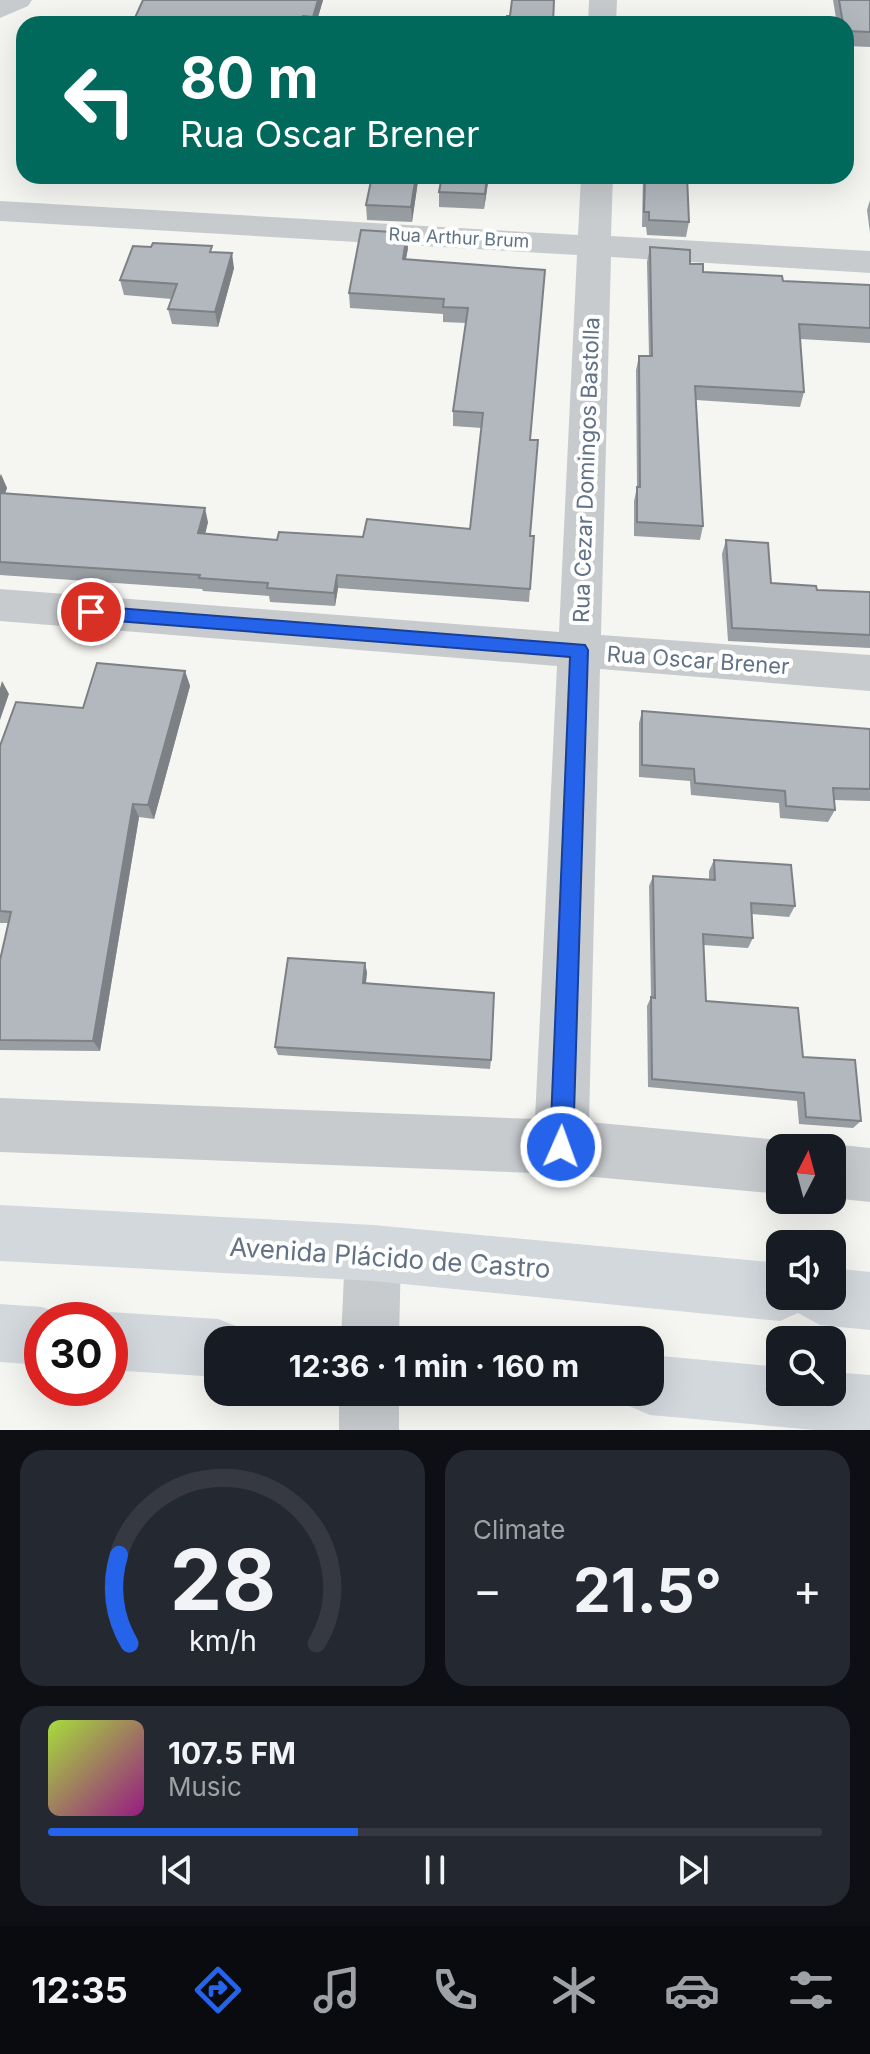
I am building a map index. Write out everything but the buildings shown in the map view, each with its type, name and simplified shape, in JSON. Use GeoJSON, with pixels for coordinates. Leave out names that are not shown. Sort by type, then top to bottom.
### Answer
{"type":"FeatureCollection","features":[{"type":"Feature","properties":{"kind":"main road","name":"Avenida Plácido de Castro"},"geometry":{"type":"LineString","coordinates":[[0,1233],[373,1253],[766,1291]]}},
{"type":"Feature","properties":{"kind":"main road"},"geometry":{"type":"LineString","coordinates":[[846,1299],[870,1301]]}},
{"type":"Feature","properties":{"kind":"main road"},"geometry":{"type":"LineString","coordinates":[[0,1333],[24,1335]]}},
{"type":"Feature","properties":{"kind":"main road"},"geometry":{"type":"LineString","coordinates":[[128,1342],[204,1347]]}},
{"type":"Feature","properties":{"kind":"main road"},"geometry":{"type":"LineString","coordinates":[[664,1386],[870,1405]]}},
{"type":"Feature","properties":{"kind":"street"},"geometry":{"type":"LineString","coordinates":[[0,10],[18,0]]}},
{"type":"Feature","properties":{"kind":"street","name":"Rua Cezar Domingos Bastolla"},"geometry":{"type":"LineString","coordinates":[[561,1147],[597,184]]}},
{"type":"Feature","properties":{"kind":"street","name":"Rua Arthur Brum"},"geometry":{"type":"LineString","coordinates":[[0,211],[870,262]]}},
{"type":"Feature","properties":{"kind":"street","name":"Rua Oscar Brener"},"geometry":{"type":"LineString","coordinates":[[0,605],[870,673]]}},
{"type":"Feature","properties":{"kind":"street"},"geometry":{"type":"LineString","coordinates":[[0,1125],[561,1147],[766,1166]]}},
{"type":"Feature","properties":{"kind":"street"},"geometry":{"type":"LineString","coordinates":[[846,1172],[870,1175]]}},
{"type":"Feature","properties":{"kind":"street"},"geometry":{"type":"LineString","coordinates":[[370,1326],[373,1253]]}},
{"type":"Feature","properties":{"kind":"street"},"geometry":{"type":"LineString","coordinates":[[369,1406],[369,1430]]}},
{"type":"Feature","properties":{"kind":"route"},"geometry":{"type":"LineString","coordinates":[[91,612],[579,650],[561,1147]]}}]}
